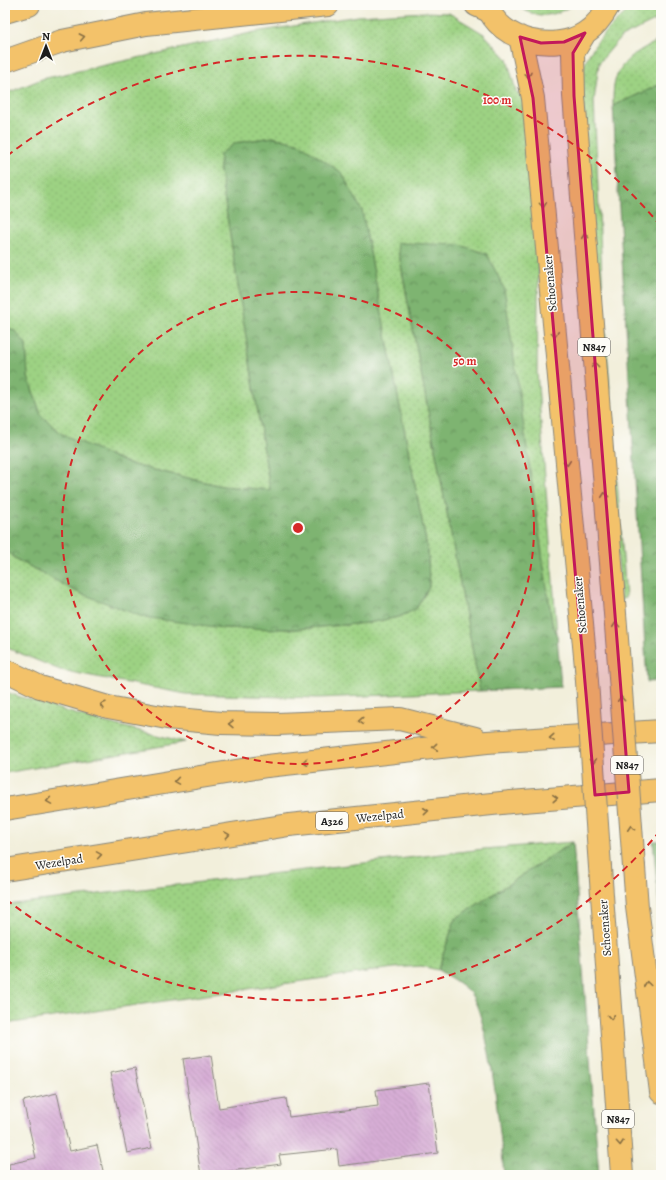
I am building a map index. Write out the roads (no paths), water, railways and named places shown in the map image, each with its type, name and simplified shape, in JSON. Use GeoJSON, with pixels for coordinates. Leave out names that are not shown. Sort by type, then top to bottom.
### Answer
{"type":"FeatureCollection","features":[{"type":"Feature","properties":{"kind":"main road"},"geometry":{"type":"LineString","coordinates":[[5,12],[29,5]]}},
{"type":"Feature","properties":{"kind":"main road"},"geometry":{"type":"LineString","coordinates":[[5,61],[62,41],[146,24],[328,5]]}},
{"type":"Feature","properties":{"kind":"main road","name":"N847"},"geometry":{"type":"LineString","coordinates":[[609,5],[602,17],[585,33],[573,53],[574,96],[637,907],[661,1092]]}},
{"type":"Feature","properties":{"kind":"main road","name":"N847"},"geometry":{"type":"LineString","coordinates":[[484,7],[502,26],[520,37],[541,43],[564,42],[585,33]]}},
{"type":"Feature","properties":{"kind":"main road","name":"Schoenaker"},"geometry":{"type":"LineString","coordinates":[[520,37],[533,98],[586,667],[622,1175]]}},
{"type":"Feature","properties":{"kind":"main road"},"geometry":{"type":"LineString","coordinates":[[5,670],[40,687],[108,707],[167,718],[221,723],[277,724],[400,719],[487,742]]}},
{"type":"Feature","properties":{"kind":"main road"},"geometry":{"type":"LineString","coordinates":[[5,809],[267,766],[487,742],[661,731]]}},
{"type":"Feature","properties":{"kind":"main road","name":"Wezelpad"},"geometry":{"type":"LineString","coordinates":[[5,870],[289,825],[511,802],[661,790]]}}]}
